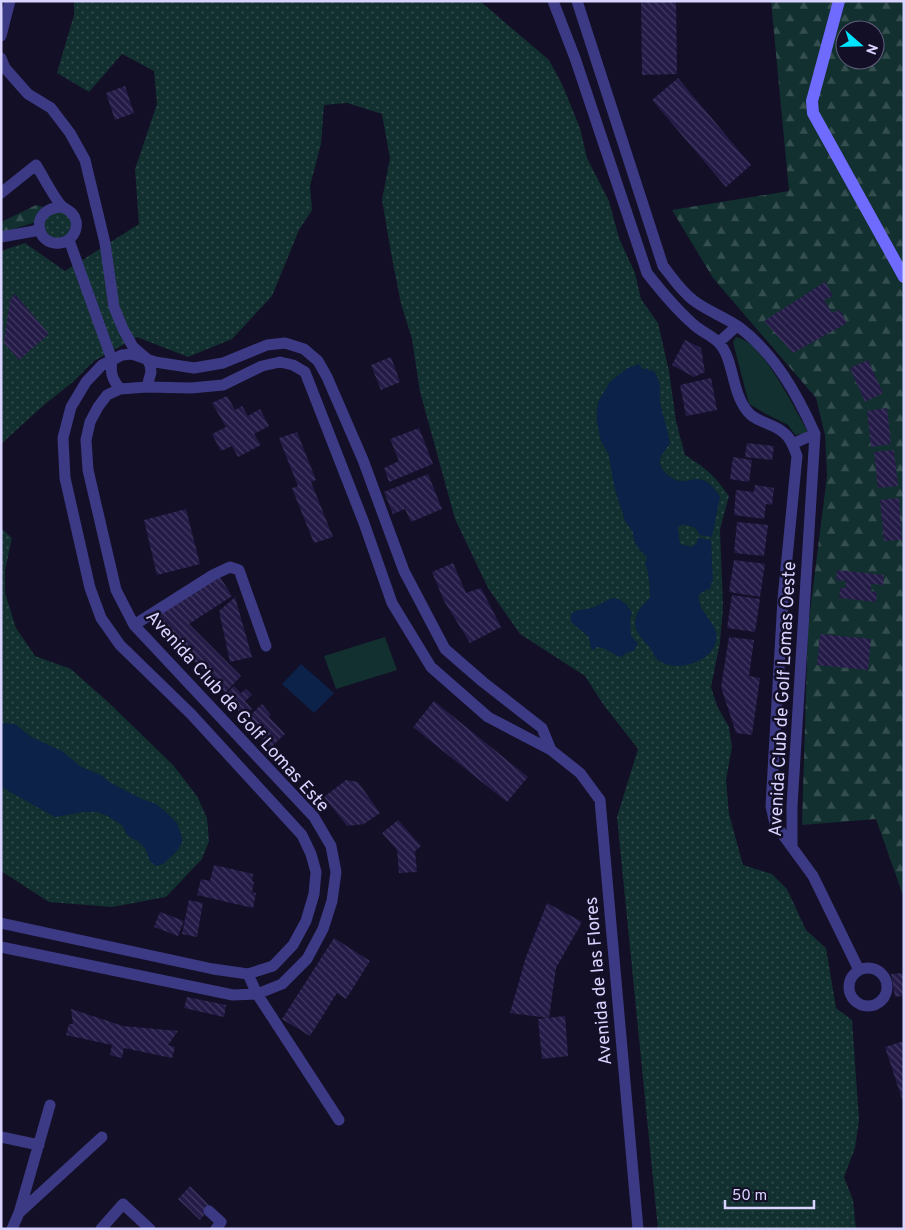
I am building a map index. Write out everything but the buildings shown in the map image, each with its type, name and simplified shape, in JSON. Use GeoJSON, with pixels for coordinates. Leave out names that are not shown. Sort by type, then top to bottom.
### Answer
{"type":"FeatureCollection","features":[{"type":"Feature","properties":{"kind":"main road"},"geometry":{"type":"LineString","coordinates":[[839,1],[812,101],[813,113],[904,276]]}},
{"type":"Feature","properties":{"kind":"street"},"geometry":{"type":"LineString","coordinates":[[1,36],[10,1]]}},
{"type":"Feature","properties":{"kind":"street"},"geometry":{"type":"LineString","coordinates":[[552,1],[575,58],[647,273],[660,291],[694,326],[719,342],[726,356],[739,399],[753,418],[784,432],[792,444],[815,434]]}},
{"type":"Feature","properties":{"kind":"street","name":"Avenida Club de Golf Lomas Oeste"},"geometry":{"type":"LineString","coordinates":[[577,1],[663,266],[692,300],[737,326],[752,338],[780,367],[815,434],[792,806],[792,846]]}},
{"type":"Feature","properties":{"kind":"street"},"geometry":{"type":"LineString","coordinates":[[1,58],[5,68],[28,94],[51,108],[70,133],[84,160],[105,243],[114,307],[122,329],[134,347],[147,359],[151,372],[147,387]]}},
{"type":"Feature","properties":{"kind":"street"},"geometry":{"type":"LineString","coordinates":[[1,193],[36,165],[62,207],[73,214],[76,221],[76,228],[70,240],[55,244],[48,242],[43,236],[40,230],[40,220],[44,212],[53,207],[62,207]]}},
{"type":"Feature","properties":{"kind":"street"},"geometry":{"type":"LineString","coordinates":[[1,237],[40,230]]}},
{"type":"Feature","properties":{"kind":"street"},"geometry":{"type":"LineString","coordinates":[[70,240],[112,360],[110,371],[112,377],[120,389],[147,387],[191,388],[223,385],[262,366],[280,362],[293,365],[305,372],[364,523],[392,603],[431,667],[488,718],[551,750]]}},
{"type":"Feature","properties":{"kind":"street"},"geometry":{"type":"LineString","coordinates":[[719,342],[737,326]]}},
{"type":"Feature","properties":{"kind":"street","name":"Avenida Club de Golf Lomas Este"},"geometry":{"type":"LineString","coordinates":[[1,923],[213,969],[248,974],[273,966],[292,945],[306,921],[314,894],[316,872],[311,854],[302,835],[191,714],[120,645],[101,618],[90,588],[65,478],[63,438],[71,407],[86,382],[102,365],[122,355],[132,354],[147,359],[194,368],[223,363],[266,345],[285,343],[304,349],[318,361],[327,377],[363,460],[404,571],[445,649],[483,682],[542,728],[551,750]]}},
{"type":"Feature","properties":{"kind":"street","name":"Avenida Club de Golf Lomas Este"},"geometry":{"type":"LineString","coordinates":[[1,947],[233,995],[257,994],[282,984],[306,959],[323,929],[332,901],[336,872],[331,846],[314,817],[134,625],[116,590],[88,470],[86,440],[90,422],[98,407],[107,395],[120,389]]}},
{"type":"Feature","properties":{"kind":"street","name":"Avenida Club de Golf Lomas Oeste"},"geometry":{"type":"LineString","coordinates":[[792,444],[797,456],[782,599],[771,806],[775,824],[792,846]]}},
{"type":"Feature","properties":{"kind":"street"},"geometry":{"type":"LineString","coordinates":[[134,625],[213,575],[230,567],[239,570],[266,646]]}},
{"type":"Feature","properties":{"kind":"street","name":"Avenida de las Flores"},"geometry":{"type":"LineString","coordinates":[[551,750],[580,773],[600,800],[638,1229]]}},
{"type":"Feature","properties":{"kind":"street"},"geometry":{"type":"LineString","coordinates":[[792,846],[814,876],[859,970]]}},
{"type":"Feature","properties":{"kind":"street"},"geometry":{"type":"LineString","coordinates":[[248,974],[257,994],[339,1120]]}},
{"type":"Feature","properties":{"kind":"street"},"geometry":{"type":"LineString","coordinates":[[12,1229],[19,1213],[50,1105]]}},
{"type":"Feature","properties":{"kind":"street"},"geometry":{"type":"LineString","coordinates":[[1,1137],[39,1145]]}},
{"type":"Feature","properties":{"kind":"street"},"geometry":{"type":"LineString","coordinates":[[19,1213],[102,1137]]}},
{"type":"Feature","properties":{"kind":"street"},"geometry":{"type":"LineString","coordinates":[[101,1229],[122,1204],[150,1229]]}},
{"type":"Feature","properties":{"kind":"street"},"geometry":{"type":"LineString","coordinates":[[209,1211],[222,1222],[216,1229]]}},
{"type":"Feature","properties":{"kind":"green space"},"geometry":{"type":"Polygon","coordinates":[[[74,1],[480,1],[549,60],[562,84],[580,128],[587,158],[609,201],[619,238],[635,273],[641,299],[658,323],[669,371],[676,421],[685,455],[709,472],[729,496],[720,529],[723,608],[720,642],[711,687],[717,706],[729,727],[732,747],[726,780],[729,814],[743,865],[772,874],[787,889],[806,930],[826,948],[836,1008],[852,1020],[859,1120],[855,1148],[844,1177],[853,1200],[856,1229],[658,1229],[617,817],[638,749],[603,704],[585,676],[520,634],[488,588],[455,519],[420,392],[412,339],[401,304],[392,258],[382,200],[390,158],[382,114],[347,103],[324,105],[321,144],[310,186],[312,210],[299,230],[272,296],[232,339],[188,357],[137,337],[94,361],[73,382],[45,404],[1,444],[1,251],[25,243],[65,271],[139,224],[135,169],[157,104],[154,71],[122,54],[89,92],[57,73],[74,15],[74,1]]]}},
{"type":"Feature","properties":{"kind":"green space"},"geometry":{"type":"Polygon","coordinates":[[[771,1],[904,1],[904,898],[876,819],[802,825],[808,627],[827,476],[825,435],[816,398],[713,278],[672,210],[789,191],[771,1]]]}},
{"type":"Feature","properties":{"kind":"green space"},"geometry":{"type":"Polygon","coordinates":[[[36,205],[47,208],[39,221],[1,233],[1,222],[36,205]]]}},
{"type":"Feature","properties":{"kind":"green space"},"geometry":{"type":"Polygon","coordinates":[[[58,211],[68,215],[72,225],[68,235],[58,239],[48,235],[44,225],[48,215],[58,211]]]}},
{"type":"Feature","properties":{"kind":"green space"},"geometry":{"type":"Polygon","coordinates":[[[736,337],[746,341],[766,362],[807,430],[806,433],[795,435],[788,425],[749,404],[733,342],[736,337]]]}},
{"type":"Feature","properties":{"kind":"green space"},"geometry":{"type":"Polygon","coordinates":[[[1,528],[12,538],[5,570],[5,593],[16,628],[35,656],[71,669],[107,701],[173,765],[197,796],[207,818],[209,841],[202,859],[166,897],[112,907],[49,902],[1,871],[1,528]]]}},
{"type":"Feature","properties":{"kind":"green space"},"geometry":{"type":"Polygon","coordinates":[[[385,637],[397,670],[336,689],[324,656],[385,637]]]}},
{"type":"Feature","properties":{"kind":"water"},"geometry":{"type":"Polygon","coordinates":[[[639,364],[643,370],[647,368],[649,371],[652,370],[658,378],[660,402],[670,443],[660,459],[661,467],[669,476],[676,480],[699,479],[707,482],[720,497],[712,537],[699,535],[696,529],[691,526],[682,524],[678,528],[680,544],[691,547],[696,544],[698,538],[711,540],[713,582],[711,583],[711,588],[699,594],[699,601],[717,635],[716,642],[707,656],[682,666],[665,664],[658,660],[638,632],[635,621],[636,615],[650,598],[649,580],[645,564],[647,557],[637,546],[633,532],[625,521],[614,486],[609,455],[601,441],[597,423],[599,400],[610,382],[626,369],[639,364]]]}},
{"type":"Feature","properties":{"kind":"water"},"geometry":{"type":"Polygon","coordinates":[[[614,598],[624,603],[632,613],[630,618],[631,636],[638,643],[634,651],[628,652],[621,657],[600,648],[591,649],[589,637],[571,622],[571,614],[574,612],[594,607],[614,598]]]}},
{"type":"Feature","properties":{"kind":"water"},"geometry":{"type":"Polygon","coordinates":[[[301,664],[334,693],[314,713],[282,684],[301,664]]]}},
{"type":"Feature","properties":{"kind":"water"},"geometry":{"type":"Polygon","coordinates":[[[1,723],[15,724],[31,737],[62,751],[81,767],[101,775],[109,782],[142,799],[156,804],[177,823],[182,842],[177,851],[163,864],[156,866],[150,861],[145,848],[126,833],[123,826],[108,816],[97,812],[84,812],[55,817],[1,786],[1,723]]]}}]}
